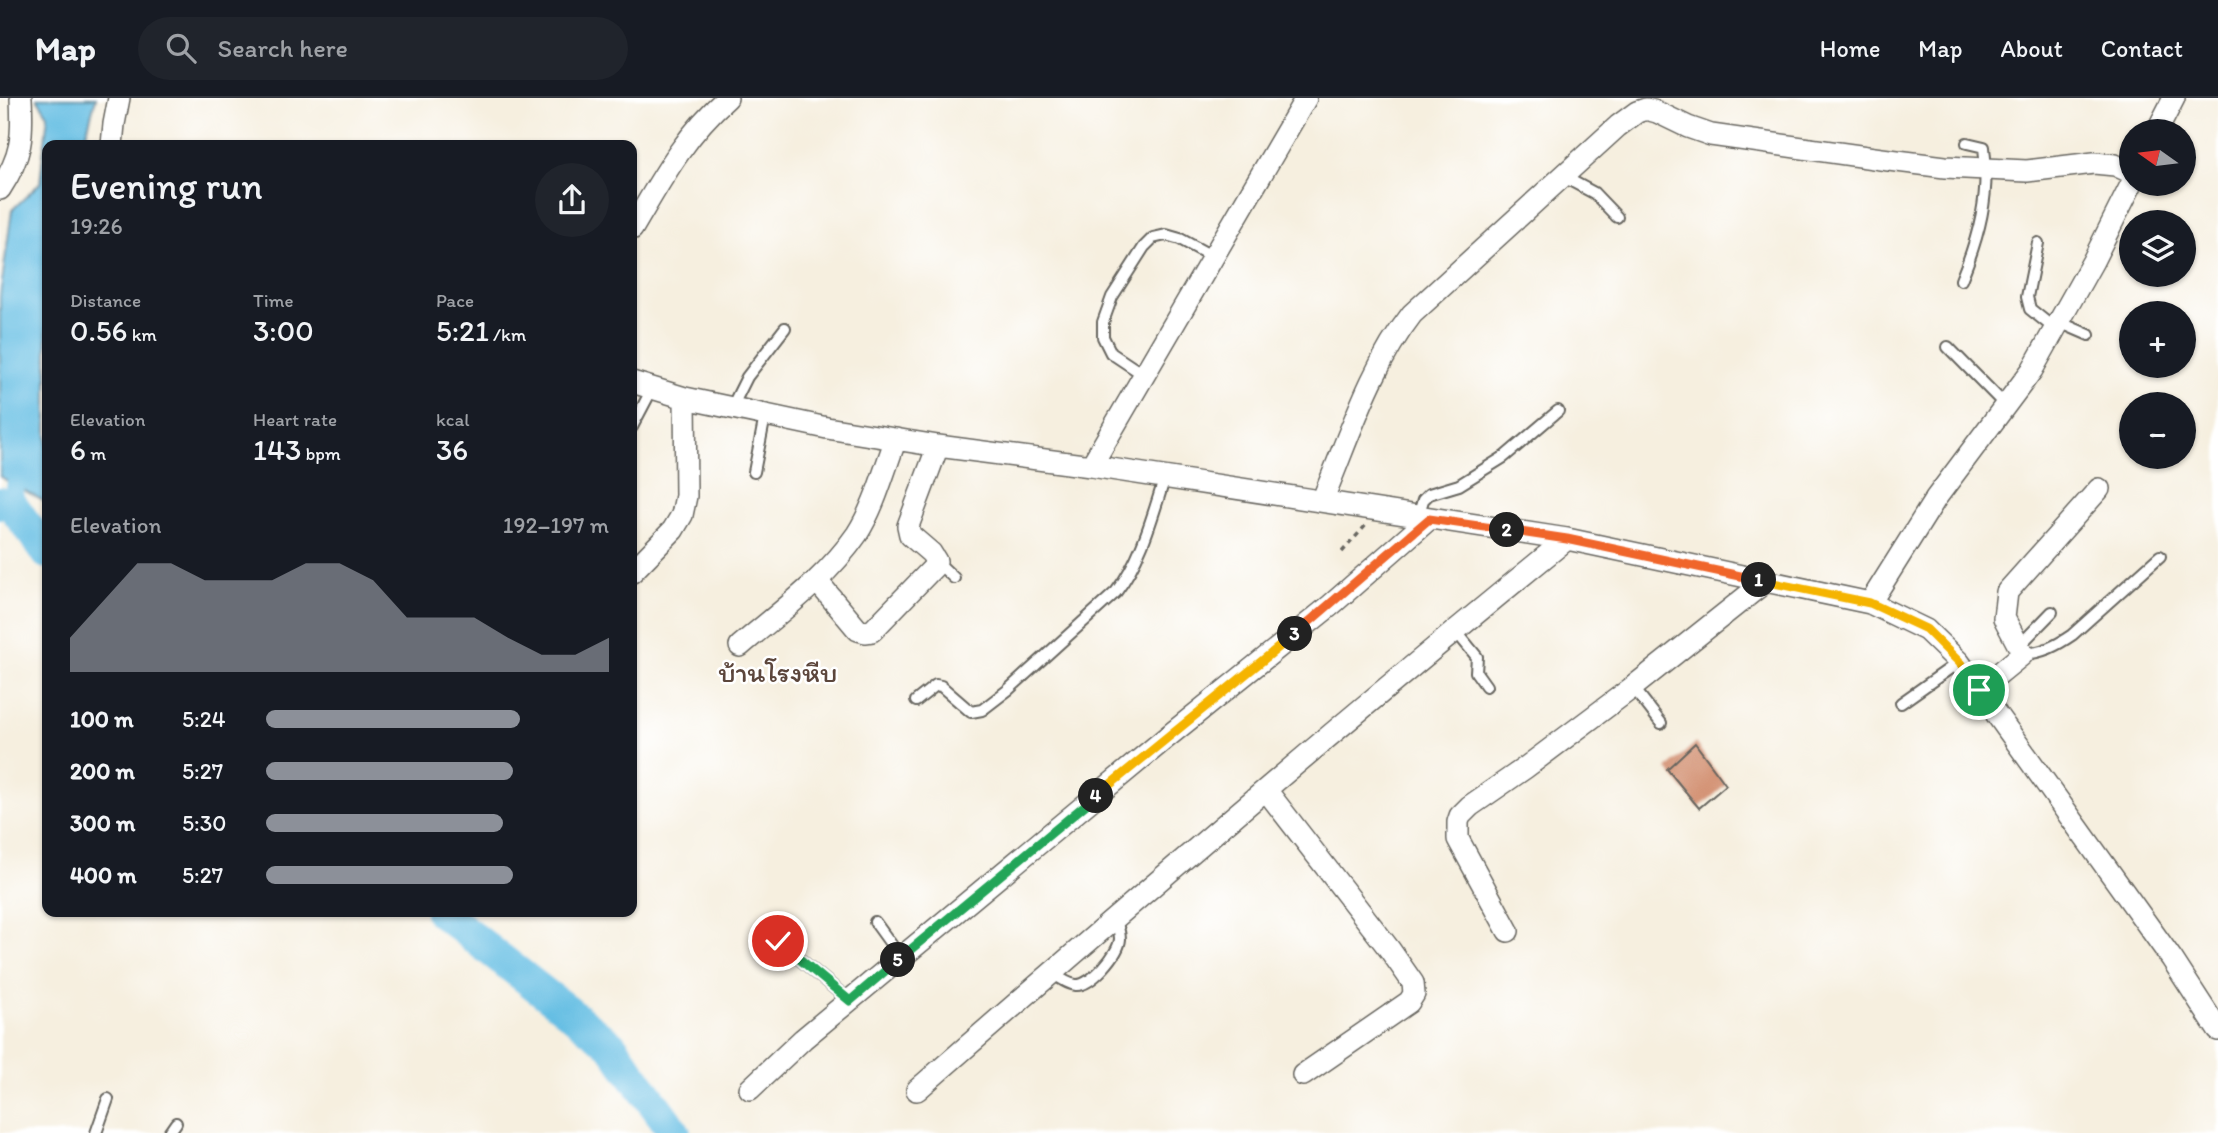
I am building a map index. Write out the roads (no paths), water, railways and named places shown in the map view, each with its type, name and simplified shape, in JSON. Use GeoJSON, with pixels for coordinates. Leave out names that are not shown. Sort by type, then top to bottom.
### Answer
{"type":"FeatureCollection","features":[{"type":"Feature","properties":{"kind":"street"},"geometry":{"type":"LineString","coordinates":[[0,189],[17,159],[21,141],[21,98]]}},
{"type":"Feature","properties":{"kind":"street"},"geometry":{"type":"LineString","coordinates":[[112,140],[120,98]]}},
{"type":"Feature","properties":{"kind":"street"},"geometry":{"type":"LineString","coordinates":[[637,221],[678,151],[710,113],[727,98]]}},
{"type":"Feature","properties":{"kind":"street"},"geometry":{"type":"LineString","coordinates":[[2164,119],[2174,98]]}},
{"type":"Feature","properties":{"kind":"street"},"geometry":{"type":"LineString","coordinates":[[1091,466],[1213,257],[1299,101]]}},
{"type":"Feature","properties":{"kind":"street"},"geometry":{"type":"LineString","coordinates":[[1322,500],[1377,371],[1395,336],[1412,314],[1618,126],[1637,112],[1646,109],[1657,111],[1688,127],[1730,139],[1945,167],[2027,171],[2094,163],[2119,168]]}},
{"type":"Feature","properties":{"kind":"street"},"geometry":{"type":"LineString","coordinates":[[1870,603],[1936,498],[2032,370],[2125,196]]}},
{"type":"Feature","properties":{"kind":"street"},"geometry":{"type":"LineString","coordinates":[[642,385],[731,409],[895,439],[1322,500],[1567,539],[1870,603],[1926,629],[1959,662],[2172,959],[2218,1030]]}},
{"type":"Feature","properties":{"kind":"street"},"geometry":{"type":"LineString","coordinates":[[637,567],[673,530],[682,515],[686,496],[685,398]]}},
{"type":"Feature","properties":{"kind":"street"},"geometry":{"type":"LineString","coordinates":[[740,646],[817,581],[858,532],[895,439]]}},
{"type":"Feature","properties":{"kind":"street"},"geometry":{"type":"LineString","coordinates":[[817,581],[858,630],[866,632],[872,631],[933,568],[936,561],[931,553],[910,535],[908,526],[938,446]]}},
{"type":"Feature","properties":{"kind":"street"},"geometry":{"type":"LineString","coordinates":[[1979,690],[2020,650],[2004,618],[2007,592],[2098,489]]}},
{"type":"Feature","properties":{"kind":"street"},"geometry":{"type":"LineString","coordinates":[[750,1089],[803,1039],[1331,605],[1423,518]]}},
{"type":"Feature","properties":{"kind":"street"},"geometry":{"type":"LineString","coordinates":[[917,1090],[1115,917],[1567,539]]}},
{"type":"Feature","properties":{"kind":"street"},"geometry":{"type":"LineString","coordinates":[[1508,931],[1458,839],[1460,816],[1633,687],[1766,581]]}},
{"type":"Feature","properties":{"kind":"street"},"geometry":{"type":"LineString","coordinates":[[1266,790],[1390,950],[1413,983],[1415,994],[1409,1002],[1303,1074]]}},
{"type":"Feature","properties":{"kind":"lane"},"geometry":{"type":"LineString","coordinates":[[1961,280],[1976,243],[1984,206],[1987,169],[1984,147],[1967,143]]}},
{"type":"Feature","properties":{"kind":"lane"},"geometry":{"type":"LineString","coordinates":[[1564,177],[1594,192],[1618,217]]}},
{"type":"Feature","properties":{"kind":"lane"},"geometry":{"type":"LineString","coordinates":[[1144,375],[1111,353],[1103,337],[1103,322],[1112,297],[1153,237],[1166,235],[1180,239],[1213,257]]}},
{"type":"Feature","properties":{"kind":"lane"},"geometry":{"type":"LineString","coordinates":[[2038,243],[2027,297],[2030,309],[2057,326],[2088,335]]}},
{"type":"Feature","properties":{"kind":"lane"},"geometry":{"type":"LineString","coordinates":[[731,409],[747,377],[785,328]]}},
{"type":"Feature","properties":{"kind":"lane"},"geometry":{"type":"LineString","coordinates":[[1948,347],[2006,405]]}},
{"type":"Feature","properties":{"kind":"lane"},"geometry":{"type":"LineString","coordinates":[[637,406],[642,385]]}},
{"type":"Feature","properties":{"kind":"lane"},"geometry":{"type":"LineString","coordinates":[[1423,518],[1423,500],[1429,494],[1459,485],[1504,457],[1558,411]]}},
{"type":"Feature","properties":{"kind":"lane"},"geometry":{"type":"LineString","coordinates":[[754,472],[765,416]]}},
{"type":"Feature","properties":{"kind":"lane"},"geometry":{"type":"LineString","coordinates":[[916,701],[936,685],[941,686],[971,712],[982,710],[1008,690],[1116,592],[1130,574],[1145,539],[1165,477]]}},
{"type":"Feature","properties":{"kind":"lane"},"geometry":{"type":"LineString","coordinates":[[2052,612],[2020,650],[2035,653],[2057,646],[2160,556]]}},
{"type":"Feature","properties":{"kind":"lane"},"geometry":{"type":"LineString","coordinates":[[936,561],[954,578]]}},
{"type":"Feature","properties":{"kind":"lane"},"geometry":{"type":"LineString","coordinates":[[1455,630],[1477,657],[1476,672],[1486,686]]}},
{"type":"Feature","properties":{"kind":"lane"},"geometry":{"type":"LineString","coordinates":[[1902,703],[1959,662]]}},
{"type":"Feature","properties":{"kind":"lane"},"geometry":{"type":"LineString","coordinates":[[1633,687],[1661,723]]}},
{"type":"Feature","properties":{"kind":"lane"},"geometry":{"type":"LineString","coordinates":[[1051,972],[1078,986],[1090,982],[1115,954],[1120,942],[1115,917]]}},
{"type":"Feature","properties":{"kind":"lane"},"geometry":{"type":"LineString","coordinates":[[875,922],[901,958]]}},
{"type":"Feature","properties":{"kind":"lane"},"geometry":{"type":"LineString","coordinates":[[778,941],[850,1001]]}},
{"type":"Feature","properties":{"kind":"lane"},"geometry":{"type":"LineString","coordinates":[[96,1133],[108,1099]]}},
{"type":"Feature","properties":{"kind":"water"},"geometry":{"type":"Polygon","coordinates":[[[37,98],[96,98],[84,140],[45,140],[48,115],[37,98]]]}},
{"type":"Feature","properties":{"kind":"water"},"geometry":{"type":"Polygon","coordinates":[[[42,166],[42,500],[0,477],[0,296],[12,210],[40,183],[42,166]]]}},
{"type":"Feature","properties":{"kind":"waterway"},"geometry":{"type":"LineString","coordinates":[[12,505],[19,464]]}},
{"type":"Feature","properties":{"kind":"waterway"},"geometry":{"type":"LineString","coordinates":[[0,503],[12,505],[42,546]]}},
{"type":"Feature","properties":{"kind":"waterway"},"geometry":{"type":"LineString","coordinates":[[447,917],[611,1045],[675,1133]]}},
{"type":"Feature","properties":{"kind":"district","name":"บ้านโรงหีบ"},"geometry":{"type":"Point","coordinates":[778,672]}}]}
